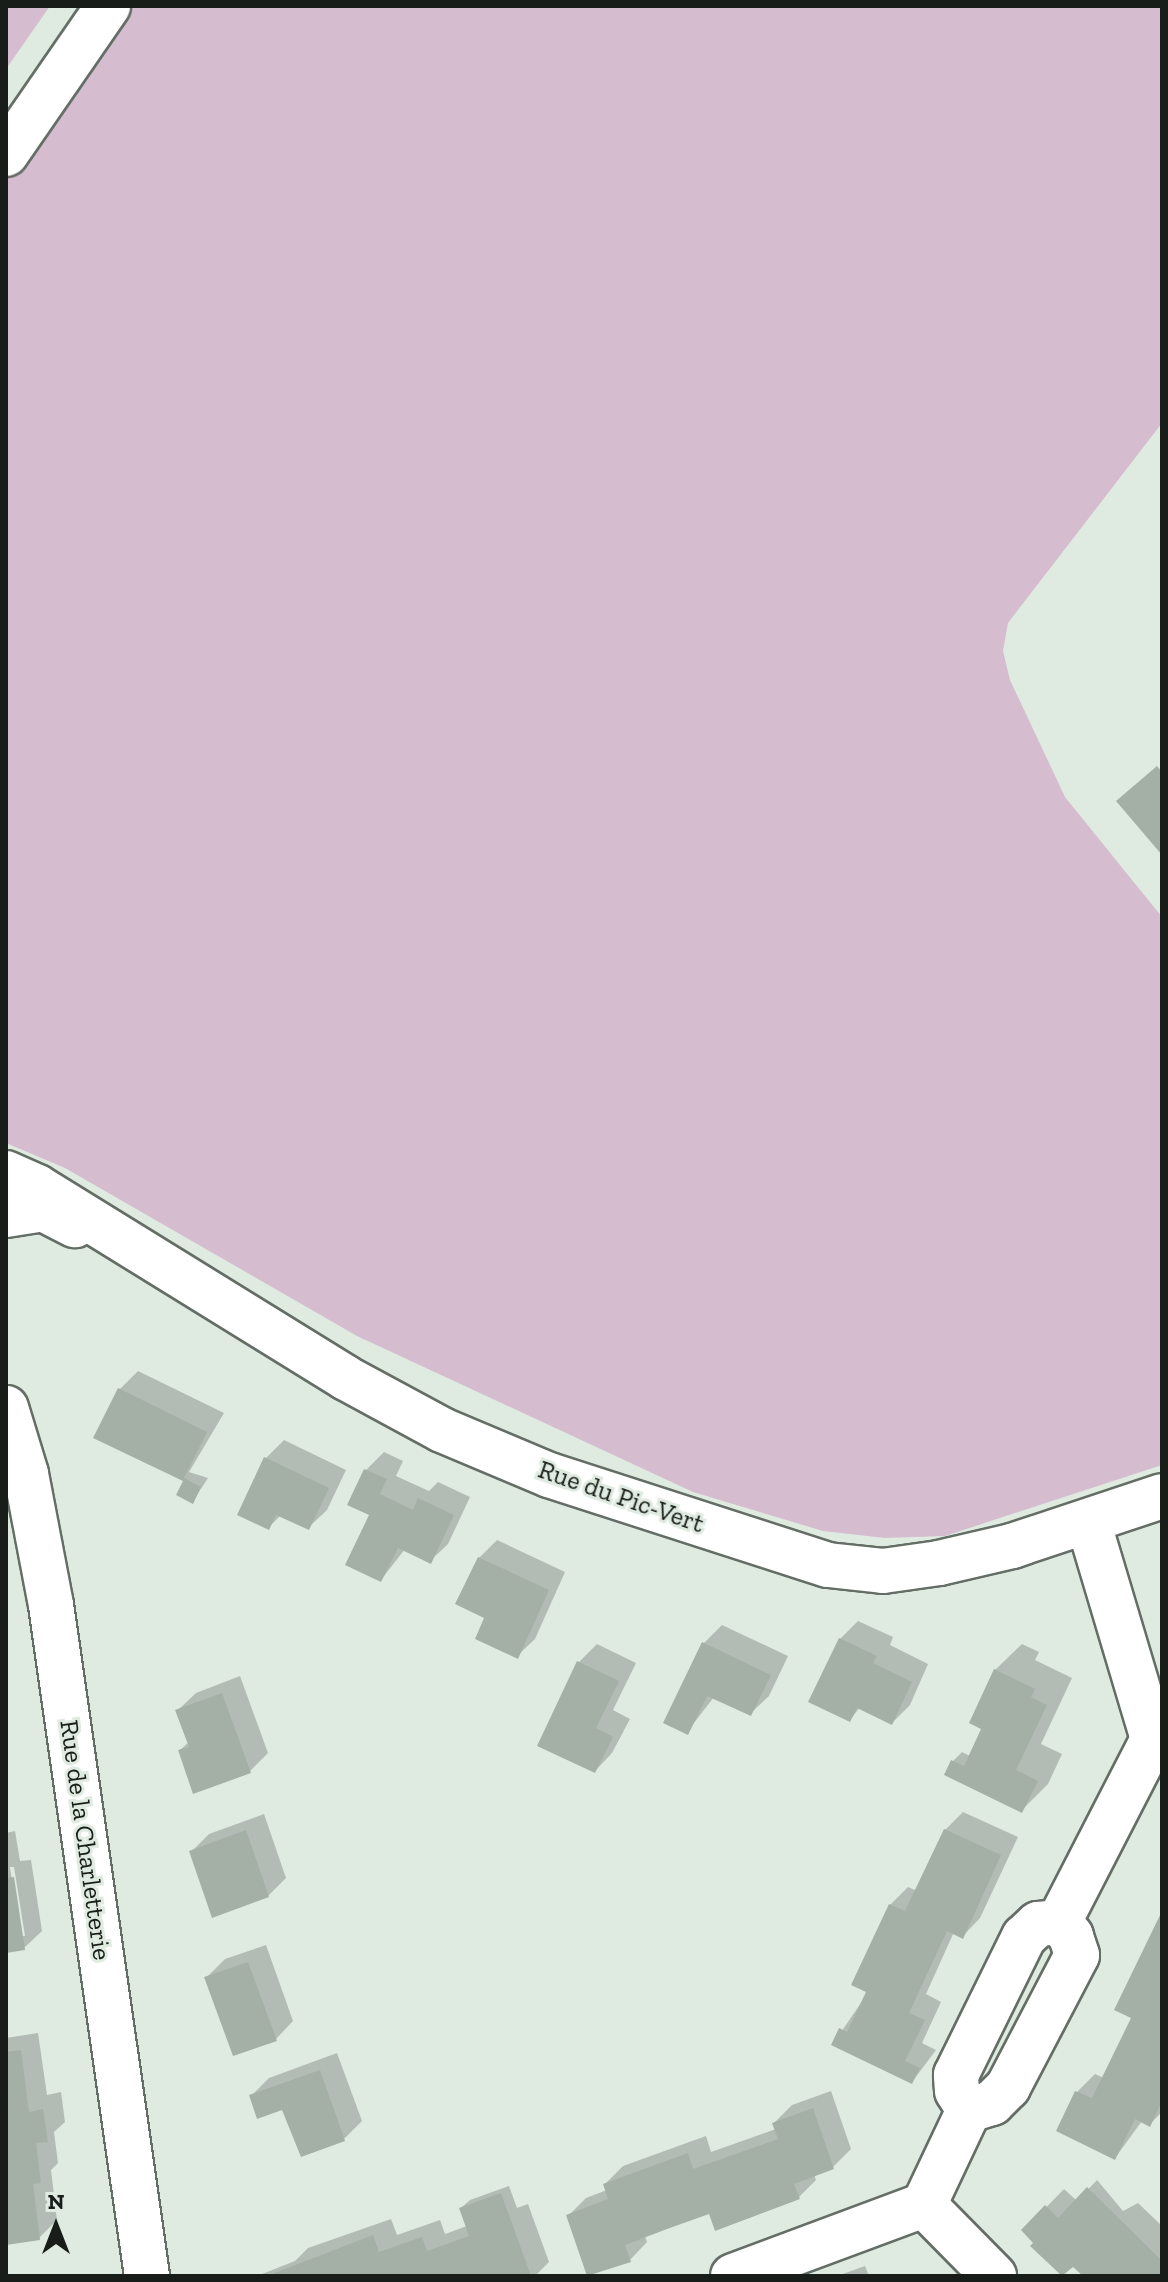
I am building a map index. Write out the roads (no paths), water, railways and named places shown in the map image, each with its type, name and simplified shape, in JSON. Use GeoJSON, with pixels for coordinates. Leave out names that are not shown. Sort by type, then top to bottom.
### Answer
{"type":"FeatureCollection","features":[{"type":"Feature","properties":{"kind":"street"},"geometry":{"type":"LineString","coordinates":[[6,154],[108,6]]}},
{"type":"Feature","properties":{"kind":"street","name":"Rue du Pic-Vert"},"geometry":{"type":"LineString","coordinates":[[6,1173],[37,1187],[120,1242],[442,1430],[549,1475],[828,1565],[856,1570],[911,1568],[1012,1546],[1162,1496]]}},
{"type":"Feature","properties":{"kind":"street","name":"Rue du Pic-Vert"},"geometry":{"type":"LineString","coordinates":[[6,1215],[43,1209],[120,1242]]}},
{"type":"Feature","properties":{"kind":"street","name":"Rue de la Charletterie"},"geometry":{"type":"LineString","coordinates":[[6,1408],[26,1474],[51,1605],[147,2276]]}},
{"type":"Feature","properties":{"kind":"street"},"geometry":{"type":"LineString","coordinates":[[733,2276],[924,2205],[969,2110],[992,2103],[1008,2087],[1077,1955],[1071,1936],[1059,1922],[1157,1742],[1088,1521]]}},
{"type":"Feature","properties":{"kind":"street"},"geometry":{"type":"LineString","coordinates":[[924,2205],[994,2276]]}}]}
